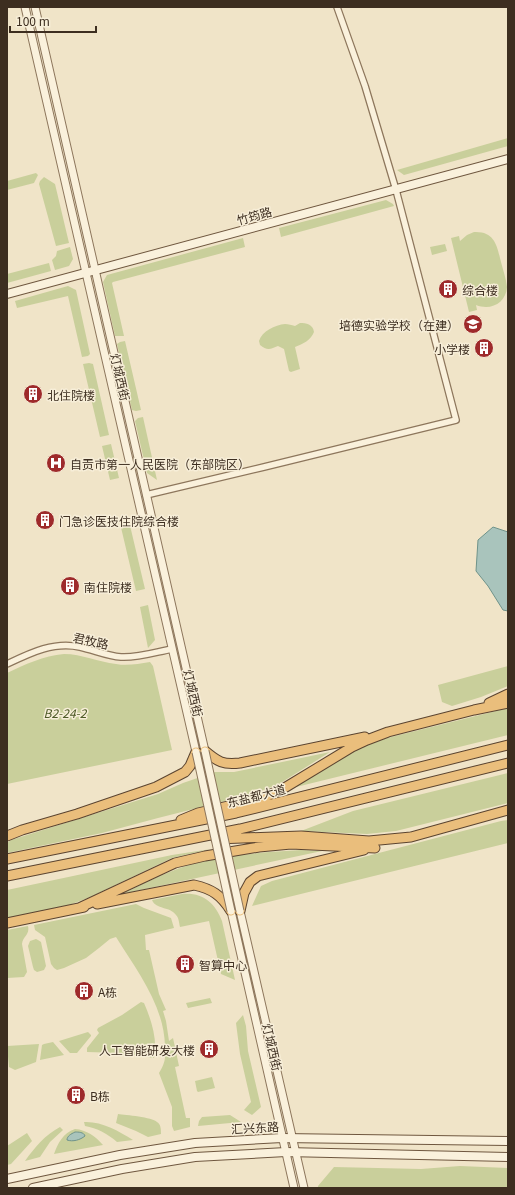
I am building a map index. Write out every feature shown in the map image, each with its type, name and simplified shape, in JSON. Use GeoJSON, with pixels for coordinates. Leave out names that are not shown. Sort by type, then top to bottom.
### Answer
{"type":"FeatureCollection","features":[{"type":"Feature","properties":{"kind":"highway"},"geometry":{"type":"LineString","coordinates":[[474,710],[508,694]]}},
{"type":"Feature","properties":{"kind":"highway"},"geometry":{"type":"LineString","coordinates":[[7,836],[156,787],[184,772],[201,751],[215,760],[229,764],[388,732],[508,703]]}},
{"type":"Feature","properties":{"kind":"highway"},"geometry":{"type":"LineString","coordinates":[[155,829],[198,813],[263,798],[286,787],[352,747],[388,732]]}},
{"type":"Feature","properties":{"kind":"highway","name":"东盐都大道"},"geometry":{"type":"LineString","coordinates":[[7,859],[236,813],[508,745]]}},
{"type":"Feature","properties":{"kind":"highway"},"geometry":{"type":"LineString","coordinates":[[7,876],[247,827],[508,763]]}},
{"type":"Feature","properties":{"kind":"highway"},"geometry":{"type":"LineString","coordinates":[[7,923],[194,885],[215,892],[235,911],[250,882],[258,876],[375,848],[411,836],[505,812]]}},
{"type":"Feature","properties":{"kind":"highway"},"geometry":{"type":"LineString","coordinates":[[185,840],[301,836],[369,841],[411,836]]}},
{"type":"Feature","properties":{"kind":"highway"},"geometry":{"type":"LineString","coordinates":[[79,908],[175,863],[205,856],[259,847],[291,844],[375,848]]}},
{"type":"Feature","properties":{"kind":"main road","name":"竹筠路"},"geometry":{"type":"LineString","coordinates":[[7,294],[508,159]]}},
{"type":"Feature","properties":{"kind":"main road","name":"汇兴东路"},"geometry":{"type":"LineString","coordinates":[[7,1179],[120,1155],[196,1143],[282,1138],[508,1141]]}},
{"type":"Feature","properties":{"kind":"main road"},"geometry":{"type":"LineString","coordinates":[[32,1188],[122,1169],[195,1156],[295,1152],[508,1157]]}},
{"type":"Feature","properties":{"kind":"street","name":"灯城西街"},"geometry":{"type":"LineString","coordinates":[[26,7],[172,649],[201,751]]}},
{"type":"Feature","properties":{"kind":"street","name":"灯城西街"},"geometry":{"type":"LineString","coordinates":[[35,7],[146,495],[201,751]]}},
{"type":"Feature","properties":{"kind":"street"},"geometry":{"type":"LineString","coordinates":[[146,495],[456,420],[396,190],[364,86],[337,7]]}},
{"type":"Feature","properties":{"kind":"street","name":"君牧路"},"geometry":{"type":"LineString","coordinates":[[7,664],[38,650],[63,645],[78,646],[104,655],[122,657],[140,656],[172,649]]}},
{"type":"Feature","properties":{"kind":"street"},"geometry":{"type":"LineString","coordinates":[[201,751],[235,911]]}},
{"type":"Feature","properties":{"kind":"street","name":"灯城西街"},"geometry":{"type":"LineString","coordinates":[[235,911],[282,1138],[294,1188]]}},
{"type":"Feature","properties":{"kind":"street","name":"灯城西街"},"geometry":{"type":"LineString","coordinates":[[235,911],[304,1188]]}},
{"type":"Feature","properties":{"kind":"green space"},"geometry":{"type":"Polygon","coordinates":[[[508,138],[508,146],[404,175],[397,170],[508,138]]]}},
{"type":"Feature","properties":{"kind":"green space"},"geometry":{"type":"Polygon","coordinates":[[[36,173],[38,175],[34,183],[7,190],[7,181],[36,173]]]}},
{"type":"Feature","properties":{"kind":"green space"},"geometry":{"type":"Polygon","coordinates":[[[44,177],[55,184],[69,243],[56,246],[39,184],[44,177]]]}},
{"type":"Feature","properties":{"kind":"green space"},"geometry":{"type":"Polygon","coordinates":[[[386,200],[394,206],[281,237],[279,228],[386,200]]]}},
{"type":"Feature","properties":{"kind":"green space"},"geometry":{"type":"Polygon","coordinates":[[[474,232],[487,234],[494,241],[498,250],[507,287],[504,297],[497,304],[487,307],[476,305],[477,310],[469,312],[451,238],[459,236],[460,241],[467,235],[474,232]]]}},
{"type":"Feature","properties":{"kind":"green space"},"geometry":{"type":"Polygon","coordinates":[[[243,238],[245,247],[113,282],[124,336],[115,336],[103,282],[107,275],[243,238]]]}},
{"type":"Feature","properties":{"kind":"green space"},"geometry":{"type":"Polygon","coordinates":[[[445,244],[447,251],[432,255],[430,247],[445,244]]]}},
{"type":"Feature","properties":{"kind":"green space"},"geometry":{"type":"Polygon","coordinates":[[[70,247],[73,259],[69,266],[55,270],[52,260],[56,256],[57,251],[70,247]]]}},
{"type":"Feature","properties":{"kind":"green space"},"geometry":{"type":"Polygon","coordinates":[[[49,263],[51,271],[7,283],[7,274],[49,263]]]}},
{"type":"Feature","properties":{"kind":"green space"},"geometry":{"type":"Polygon","coordinates":[[[68,286],[76,290],[90,354],[88,356],[82,357],[68,296],[17,308],[15,301],[68,286]]]}},
{"type":"Feature","properties":{"kind":"green space"},"geometry":{"type":"Polygon","coordinates":[[[300,323],[311,326],[314,332],[311,337],[301,345],[295,347],[300,369],[291,372],[289,371],[284,349],[278,346],[267,349],[260,345],[259,341],[266,331],[273,327],[285,324],[295,326],[300,323]]]}},
{"type":"Feature","properties":{"kind":"green space"},"geometry":{"type":"Polygon","coordinates":[[[125,341],[141,410],[136,411],[132,410],[117,344],[125,341]]]}},
{"type":"Feature","properties":{"kind":"green space"},"geometry":{"type":"Polygon","coordinates":[[[83,364],[93,364],[109,435],[100,437],[83,364]]]}},
{"type":"Feature","properties":{"kind":"green space"},"geometry":{"type":"Polygon","coordinates":[[[143,417],[157,480],[147,473],[135,421],[138,418],[143,417]]]}},
{"type":"Feature","properties":{"kind":"green space"},"geometry":{"type":"Polygon","coordinates":[[[111,444],[119,478],[110,480],[102,446],[111,444]]]}},
{"type":"Feature","properties":{"kind":"green space"},"geometry":{"type":"Polygon","coordinates":[[[128,517],[145,589],[136,591],[119,519],[128,517]]]}},
{"type":"Feature","properties":{"kind":"green space"},"geometry":{"type":"Polygon","coordinates":[[[148,605],[155,640],[148,648],[140,607],[148,605]]]}},
{"type":"Feature","properties":{"kind":"green space","name":"B2-24-2"},"geometry":{"type":"Polygon","coordinates":[[[64,654],[77,655],[120,665],[150,662],[153,666],[172,750],[7,784],[7,673],[42,659],[64,654]]]}},
{"type":"Feature","properties":{"kind":"green space"},"geometry":{"type":"Polygon","coordinates":[[[508,666],[508,686],[481,697],[452,706],[442,702],[438,685],[508,666]]]}},
{"type":"Feature","properties":{"kind":"green space"},"geometry":{"type":"Polygon","coordinates":[[[508,708],[508,735],[292,788],[353,750],[387,738],[508,708]]]}},
{"type":"Feature","properties":{"kind":"green space"},"geometry":{"type":"Polygon","coordinates":[[[330,752],[279,784],[253,794],[102,833],[7,853],[7,843],[11,840],[158,794],[183,783],[215,772],[234,772],[330,752]]]}},
{"type":"Feature","properties":{"kind":"green space"},"geometry":{"type":"Polygon","coordinates":[[[508,773],[508,803],[396,831],[367,834],[301,831],[353,811],[508,773]]]}},
{"type":"Feature","properties":{"kind":"green space"},"geometry":{"type":"Polygon","coordinates":[[[508,820],[508,843],[252,906],[261,886],[272,881],[508,820]]]}},
{"type":"Feature","properties":{"kind":"green space"},"geometry":{"type":"Polygon","coordinates":[[[211,849],[172,858],[88,898],[69,905],[7,918],[7,890],[172,855],[211,849]]]}},
{"type":"Feature","properties":{"kind":"green space"},"geometry":{"type":"Polygon","coordinates":[[[301,850],[322,851],[122,894],[170,872],[200,862],[243,855],[301,850]]]}},
{"type":"Feature","properties":{"kind":"green space"},"geometry":{"type":"Polygon","coordinates":[[[182,894],[202,897],[216,909],[222,921],[235,980],[221,974],[209,921],[180,927],[178,918],[173,912],[157,905],[152,900],[182,894]]]}},
{"type":"Feature","properties":{"kind":"green space"},"geometry":{"type":"Polygon","coordinates":[[[136,904],[171,918],[174,928],[145,935],[146,950],[149,950],[159,994],[166,1010],[163,1011],[169,1041],[173,1038],[179,1066],[175,1067],[186,1118],[190,1118],[190,1127],[174,1131],[172,1126],[172,1107],[159,1073],[165,1060],[163,1031],[160,1016],[148,989],[116,937],[110,939],[86,958],[57,970],[51,964],[45,937],[35,930],[34,925],[136,904]]]}},
{"type":"Feature","properties":{"kind":"green space"},"geometry":{"type":"Polygon","coordinates":[[[28,926],[27,934],[22,944],[27,972],[24,977],[7,978],[7,930],[28,926]]]}},
{"type":"Feature","properties":{"kind":"green space"},"geometry":{"type":"Polygon","coordinates":[[[36,939],[41,942],[46,966],[44,970],[37,972],[34,970],[28,946],[30,941],[36,939]]]}},
{"type":"Feature","properties":{"kind":"green space"},"geometry":{"type":"Polygon","coordinates":[[[210,998],[212,1003],[188,1008],[186,1003],[210,998]]]}},
{"type":"Feature","properties":{"kind":"green space"},"geometry":{"type":"Polygon","coordinates":[[[141,1002],[144,1003],[153,1030],[155,1044],[154,1058],[120,1053],[87,1052],[87,1048],[99,1033],[97,1030],[98,1028],[122,1015],[141,1002]]]}},
{"type":"Feature","properties":{"kind":"green space"},"geometry":{"type":"Polygon","coordinates":[[[243,1015],[246,1026],[248,1051],[261,1107],[252,1115],[244,1110],[251,1102],[240,1054],[236,1023],[243,1015]]]}},
{"type":"Feature","properties":{"kind":"green space"},"geometry":{"type":"Polygon","coordinates":[[[88,1032],[91,1036],[77,1053],[70,1053],[59,1041],[88,1032]]]}},
{"type":"Feature","properties":{"kind":"green space"},"geometry":{"type":"Polygon","coordinates":[[[53,1042],[64,1055],[40,1060],[42,1045],[53,1042]]]}},
{"type":"Feature","properties":{"kind":"green space"},"geometry":{"type":"Polygon","coordinates":[[[39,1044],[36,1062],[15,1070],[9,1067],[7,1046],[39,1044]]]}},
{"type":"Feature","properties":{"kind":"green space"},"geometry":{"type":"Polygon","coordinates":[[[212,1077],[215,1088],[197,1091],[195,1081],[212,1077]]]}},
{"type":"Feature","properties":{"kind":"green space"},"geometry":{"type":"Polygon","coordinates":[[[118,1114],[139,1116],[154,1120],[159,1124],[161,1134],[148,1137],[116,1123],[118,1114]]]}},
{"type":"Feature","properties":{"kind":"green space"},"geometry":{"type":"Polygon","coordinates":[[[230,1115],[241,1122],[198,1126],[202,1117],[230,1115]]]}},
{"type":"Feature","properties":{"kind":"green space"},"geometry":{"type":"Polygon","coordinates":[[[84,1122],[103,1125],[116,1130],[133,1140],[117,1142],[110,1136],[94,1128],[85,1126],[84,1122]]]}},
{"type":"Feature","properties":{"kind":"green space"},"geometry":{"type":"Polygon","coordinates":[[[60,1127],[63,1130],[50,1142],[40,1157],[25,1161],[41,1142],[60,1127]]]}},
{"type":"Feature","properties":{"kind":"green space"},"geometry":{"type":"Polygon","coordinates":[[[75,1129],[90,1134],[103,1145],[54,1154],[57,1146],[67,1133],[75,1129]]]}},
{"type":"Feature","properties":{"kind":"green space"},"geometry":{"type":"Polygon","coordinates":[[[27,1133],[32,1141],[11,1164],[7,1165],[7,1146],[27,1133]]]}},
{"type":"Feature","properties":{"kind":"green space"},"geometry":{"type":"Polygon","coordinates":[[[460,1166],[508,1168],[508,1188],[318,1188],[318,1186],[334,1167],[421,1169],[460,1166]]]}},
{"type":"Feature","properties":{"kind":"water"},"geometry":{"type":"Polygon","coordinates":[[[493,527],[508,532],[508,611],[503,610],[488,586],[476,571],[478,540],[493,527]]]}},
{"type":"Feature","properties":{"kind":"water"},"geometry":{"type":"Polygon","coordinates":[[[75,1132],[82,1133],[85,1136],[81,1139],[72,1141],[67,1140],[68,1136],[75,1132]]]}},
{"type":"Feature","properties":{"kind":"place","name":"综合楼"},"geometry":{"type":"Point","coordinates":[448,289]}},
{"type":"Feature","properties":{"kind":"place","name":"培德实验学校（在建）"},"geometry":{"type":"Point","coordinates":[473,324]}},
{"type":"Feature","properties":{"kind":"place","name":"小学楼"},"geometry":{"type":"Point","coordinates":[484,348]}},
{"type":"Feature","properties":{"kind":"place","name":"北住院楼"},"geometry":{"type":"Point","coordinates":[33,394]}},
{"type":"Feature","properties":{"kind":"place","name":"自贡市第一人民医院（东部院区）"},"geometry":{"type":"Point","coordinates":[56,463]}},
{"type":"Feature","properties":{"kind":"place","name":"门急诊医技住院综合楼"},"geometry":{"type":"Point","coordinates":[45,520]}},
{"type":"Feature","properties":{"kind":"place","name":"南住院楼"},"geometry":{"type":"Point","coordinates":[70,586]}},
{"type":"Feature","properties":{"kind":"place","name":"智算中心"},"geometry":{"type":"Point","coordinates":[185,964]}},
{"type":"Feature","properties":{"kind":"place","name":"A栋"},"geometry":{"type":"Point","coordinates":[84,991]}},
{"type":"Feature","properties":{"kind":"place","name":"人工智能研发大楼"},"geometry":{"type":"Point","coordinates":[209,1049]}},
{"type":"Feature","properties":{"kind":"place","name":"B栋"},"geometry":{"type":"Point","coordinates":[76,1095]}}]}
